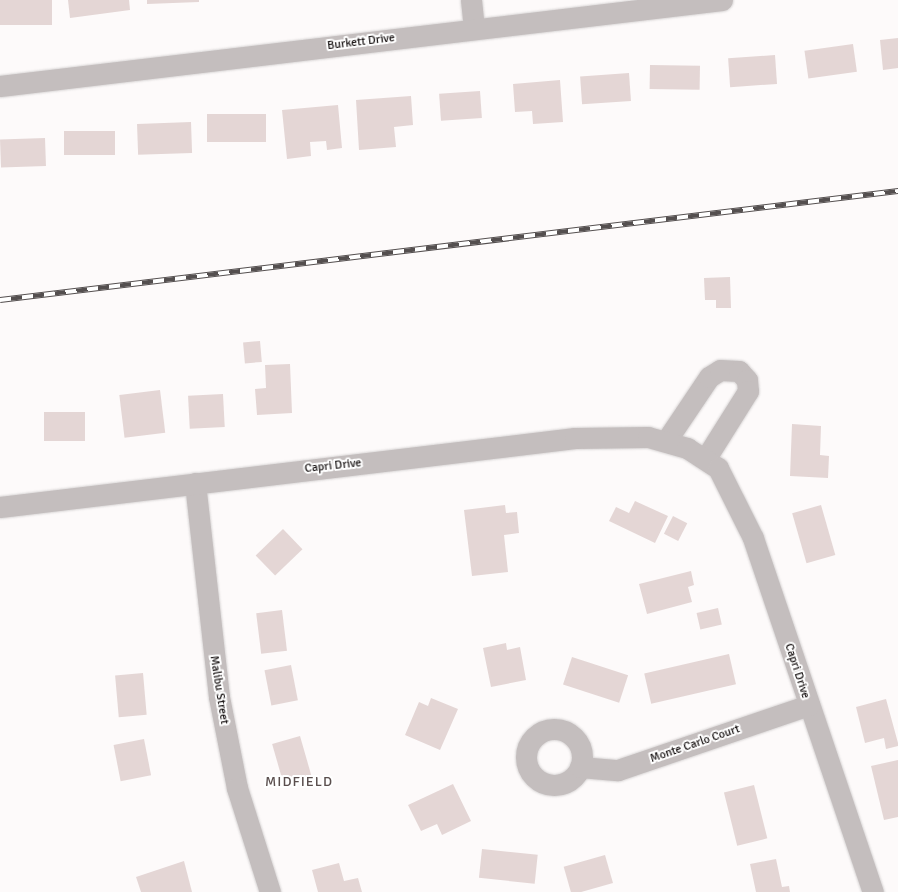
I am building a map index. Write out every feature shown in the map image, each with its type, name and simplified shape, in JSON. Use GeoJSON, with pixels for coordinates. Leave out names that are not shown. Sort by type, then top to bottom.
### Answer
{"type":"FeatureCollection","features":[{"type":"Feature","properties":{"kind":"street"},"geometry":{"type":"LineString","coordinates":[[470,0],[474,28]]}},
{"type":"Feature","properties":{"kind":"street","name":"Burkett Drive"},"geometry":{"type":"LineString","coordinates":[[0,86],[474,28],[722,0]]}},
{"type":"Feature","properties":{"kind":"street"},"geometry":{"type":"LineString","coordinates":[[666,441],[710,377],[720,370],[740,371],[747,380],[748,390],[706,458]]}},
{"type":"Feature","properties":{"kind":"street","name":"Capri Drive"},"geometry":{"type":"LineString","coordinates":[[0,508],[575,438],[648,437],[666,441],[706,458],[728,483],[753,538],[873,892]]}},
{"type":"Feature","properties":{"kind":"street","name":"Malibu Street"},"geometry":{"type":"LineString","coordinates":[[195,483],[219,697],[238,788],[270,892]]}},
{"type":"Feature","properties":{"kind":"street","name":"Monte Carlo Court"},"geometry":{"type":"LineString","coordinates":[[580,766],[618,770],[809,705]]}},
{"type":"Feature","properties":{"kind":"building"},"geometry":{"type":"Polygon","coordinates":[[[0,0],[52,0],[52,25],[0,25],[0,0]]]}},
{"type":"Feature","properties":{"kind":"building"},"geometry":{"type":"Polygon","coordinates":[[[68,0],[129,0],[130,10],[70,18],[68,0]]]}},
{"type":"Feature","properties":{"kind":"building"},"geometry":{"type":"Polygon","coordinates":[[[147,0],[199,0],[199,2],[147,4],[147,0]]]}},
{"type":"Feature","properties":{"kind":"building"},"geometry":{"type":"Polygon","coordinates":[[[898,38],[898,68],[883,70],[880,40],[898,38]]]}},
{"type":"Feature","properties":{"kind":"building"},"geometry":{"type":"Polygon","coordinates":[[[853,44],[857,72],[808,79],[804,51],[853,44]]]}},
{"type":"Feature","properties":{"kind":"building"},"geometry":{"type":"Polygon","coordinates":[[[775,55],[777,84],[730,87],[728,58],[775,55]]]}},
{"type":"Feature","properties":{"kind":"building"},"geometry":{"type":"Polygon","coordinates":[[[650,65],[700,66],[700,90],[650,89],[650,65]]]}},
{"type":"Feature","properties":{"kind":"building"},"geometry":{"type":"Polygon","coordinates":[[[629,73],[631,101],[582,104],[580,76],[629,73]]]}},
{"type":"Feature","properties":{"kind":"building"},"geometry":{"type":"Polygon","coordinates":[[[560,80],[563,122],[533,124],[532,111],[515,112],[513,84],[560,80]]]}},
{"type":"Feature","properties":{"kind":"building"},"geometry":{"type":"Polygon","coordinates":[[[480,91],[482,118],[441,121],[439,94],[480,91]]]}},
{"type":"Feature","properties":{"kind":"building"},"geometry":{"type":"Polygon","coordinates":[[[411,96],[413,125],[394,127],[396,147],[359,150],[356,100],[411,96]]]}},
{"type":"Feature","properties":{"kind":"building"},"geometry":{"type":"Polygon","coordinates":[[[338,105],[342,148],[327,150],[326,141],[310,142],[311,156],[287,159],[282,110],[338,105]]]}},
{"type":"Feature","properties":{"kind":"building"},"geometry":{"type":"Polygon","coordinates":[[[207,114],[266,114],[266,142],[207,142],[207,114]]]}},
{"type":"Feature","properties":{"kind":"building"},"geometry":{"type":"Polygon","coordinates":[[[191,122],[192,153],[138,155],[137,124],[191,122]]]}},
{"type":"Feature","properties":{"kind":"building"},"geometry":{"type":"Polygon","coordinates":[[[64,131],[115,131],[115,155],[64,155],[64,131]]]}},
{"type":"Feature","properties":{"kind":"building"},"geometry":{"type":"Polygon","coordinates":[[[45,138],[46,166],[1,168],[0,140],[45,138]]]}},
{"type":"Feature","properties":{"kind":"building"},"geometry":{"type":"Polygon","coordinates":[[[730,277],[731,308],[716,308],[716,300],[705,300],[704,278],[730,277]]]}},
{"type":"Feature","properties":{"kind":"building"},"geometry":{"type":"Polygon","coordinates":[[[260,341],[262,362],[245,363],[243,342],[260,341]]]}},
{"type":"Feature","properties":{"kind":"building"},"geometry":{"type":"Polygon","coordinates":[[[290,364],[292,413],[257,415],[255,389],[266,388],[265,365],[290,364]]]}},
{"type":"Feature","properties":{"kind":"building"},"geometry":{"type":"Polygon","coordinates":[[[160,390],[165,433],[125,438],[119,395],[160,390]]]}},
{"type":"Feature","properties":{"kind":"building"},"geometry":{"type":"Polygon","coordinates":[[[223,394],[225,427],[190,429],[188,396],[223,394]]]}},
{"type":"Feature","properties":{"kind":"building"},"geometry":{"type":"Polygon","coordinates":[[[44,412],[85,412],[85,441],[44,441],[44,412]]]}},
{"type":"Feature","properties":{"kind":"building"},"geometry":{"type":"Polygon","coordinates":[[[792,424],[821,426],[820,455],[829,456],[828,478],[790,476],[792,424]]]}},
{"type":"Feature","properties":{"kind":"building"},"geometry":{"type":"Polygon","coordinates":[[[635,501],[668,516],[655,543],[609,521],[616,507],[629,513],[635,501]]]}},
{"type":"Feature","properties":{"kind":"building"},"geometry":{"type":"Polygon","coordinates":[[[505,505],[506,513],[517,512],[519,533],[504,535],[508,572],[472,576],[464,510],[505,505]]]}},
{"type":"Feature","properties":{"kind":"building"},"geometry":{"type":"Polygon","coordinates":[[[821,505],[835,555],[806,563],[792,513],[821,505]]]}},
{"type":"Feature","properties":{"kind":"building"},"geometry":{"type":"Polygon","coordinates":[[[673,516],[687,523],[678,541],[664,534],[673,516]]]}},
{"type":"Feature","properties":{"kind":"building"},"geometry":{"type":"Polygon","coordinates":[[[283,529],[302,549],[275,576],[256,555],[283,529]]]}},
{"type":"Feature","properties":{"kind":"building"},"geometry":{"type":"Polygon","coordinates":[[[691,571],[694,585],[688,587],[692,602],[647,614],[639,584],[691,571]]]}},
{"type":"Feature","properties":{"kind":"building"},"geometry":{"type":"Polygon","coordinates":[[[718,608],[722,625],[700,630],[697,613],[718,608]]]}},
{"type":"Feature","properties":{"kind":"building"},"geometry":{"type":"Polygon","coordinates":[[[282,610],[287,651],[261,654],[256,613],[282,610]]]}},
{"type":"Feature","properties":{"kind":"building"},"geometry":{"type":"Polygon","coordinates":[[[506,643],[507,650],[520,647],[526,680],[491,687],[483,648],[506,643]]]}},
{"type":"Feature","properties":{"kind":"building"},"geometry":{"type":"Polygon","coordinates":[[[729,654],[736,684],[651,704],[644,674],[729,654]]]}},
{"type":"Feature","properties":{"kind":"building"},"geometry":{"type":"Polygon","coordinates":[[[572,657],[628,675],[619,703],[563,685],[572,657]]]}},
{"type":"Feature","properties":{"kind":"building"},"geometry":{"type":"Polygon","coordinates":[[[291,665],[298,700],[271,705],[264,670],[291,665]]]}},
{"type":"Feature","properties":{"kind":"building"},"geometry":{"type":"Polygon","coordinates":[[[143,673],[147,715],[119,717],[115,675],[143,673]]]}},
{"type":"Feature","properties":{"kind":"building"},"geometry":{"type":"Polygon","coordinates":[[[431,698],[458,709],[440,750],[405,735],[419,702],[428,706],[431,698]]]}},
{"type":"Feature","properties":{"kind":"building"},"geometry":{"type":"Polygon","coordinates":[[[886,699],[898,746],[886,749],[884,738],[865,743],[856,707],[886,699]]]}},
{"type":"Feature","properties":{"kind":"building"},"geometry":{"type":"Polygon","coordinates":[[[300,736],[311,775],[283,783],[272,744],[300,736]]]}},
{"type":"Feature","properties":{"kind":"building"},"geometry":{"type":"Polygon","coordinates":[[[144,739],[151,775],[121,781],[114,745],[144,739]]]}},
{"type":"Feature","properties":{"kind":"building"},"geometry":{"type":"Polygon","coordinates":[[[898,760],[898,817],[884,820],[871,766],[898,760]]]}},
{"type":"Feature","properties":{"kind":"building"},"geometry":{"type":"Polygon","coordinates":[[[453,784],[471,821],[442,835],[437,824],[421,831],[408,805],[453,784]]]}},
{"type":"Feature","properties":{"kind":"building"},"geometry":{"type":"Polygon","coordinates":[[[754,785],[767,838],[737,846],[724,792],[754,785]]]}},
{"type":"Feature","properties":{"kind":"building"},"geometry":{"type":"Polygon","coordinates":[[[482,849],[538,855],[535,884],[479,878],[482,849]]]}},
{"type":"Feature","properties":{"kind":"building"},"geometry":{"type":"Polygon","coordinates":[[[605,855],[613,883],[581,892],[571,892],[564,867],[605,855]]]}},
{"type":"Feature","properties":{"kind":"building"},"geometry":{"type":"Polygon","coordinates":[[[776,859],[782,887],[789,886],[790,892],[756,892],[750,864],[776,859]]]}},
{"type":"Feature","properties":{"kind":"building"},"geometry":{"type":"Polygon","coordinates":[[[184,861],[192,892],[141,892],[136,877],[184,861]]]}},
{"type":"Feature","properties":{"kind":"building"},"geometry":{"type":"Polygon","coordinates":[[[339,863],[344,881],[358,878],[362,892],[318,892],[312,870],[339,863]]]}},
{"type":"Feature","properties":{"kind":"railway"},"geometry":{"type":"LineString","coordinates":[[0,300],[898,191]]}},
{"type":"Feature","properties":{"kind":"district","name":"MIDFIELD"},"geometry":{"type":"Point","coordinates":[299,782]}}]}
